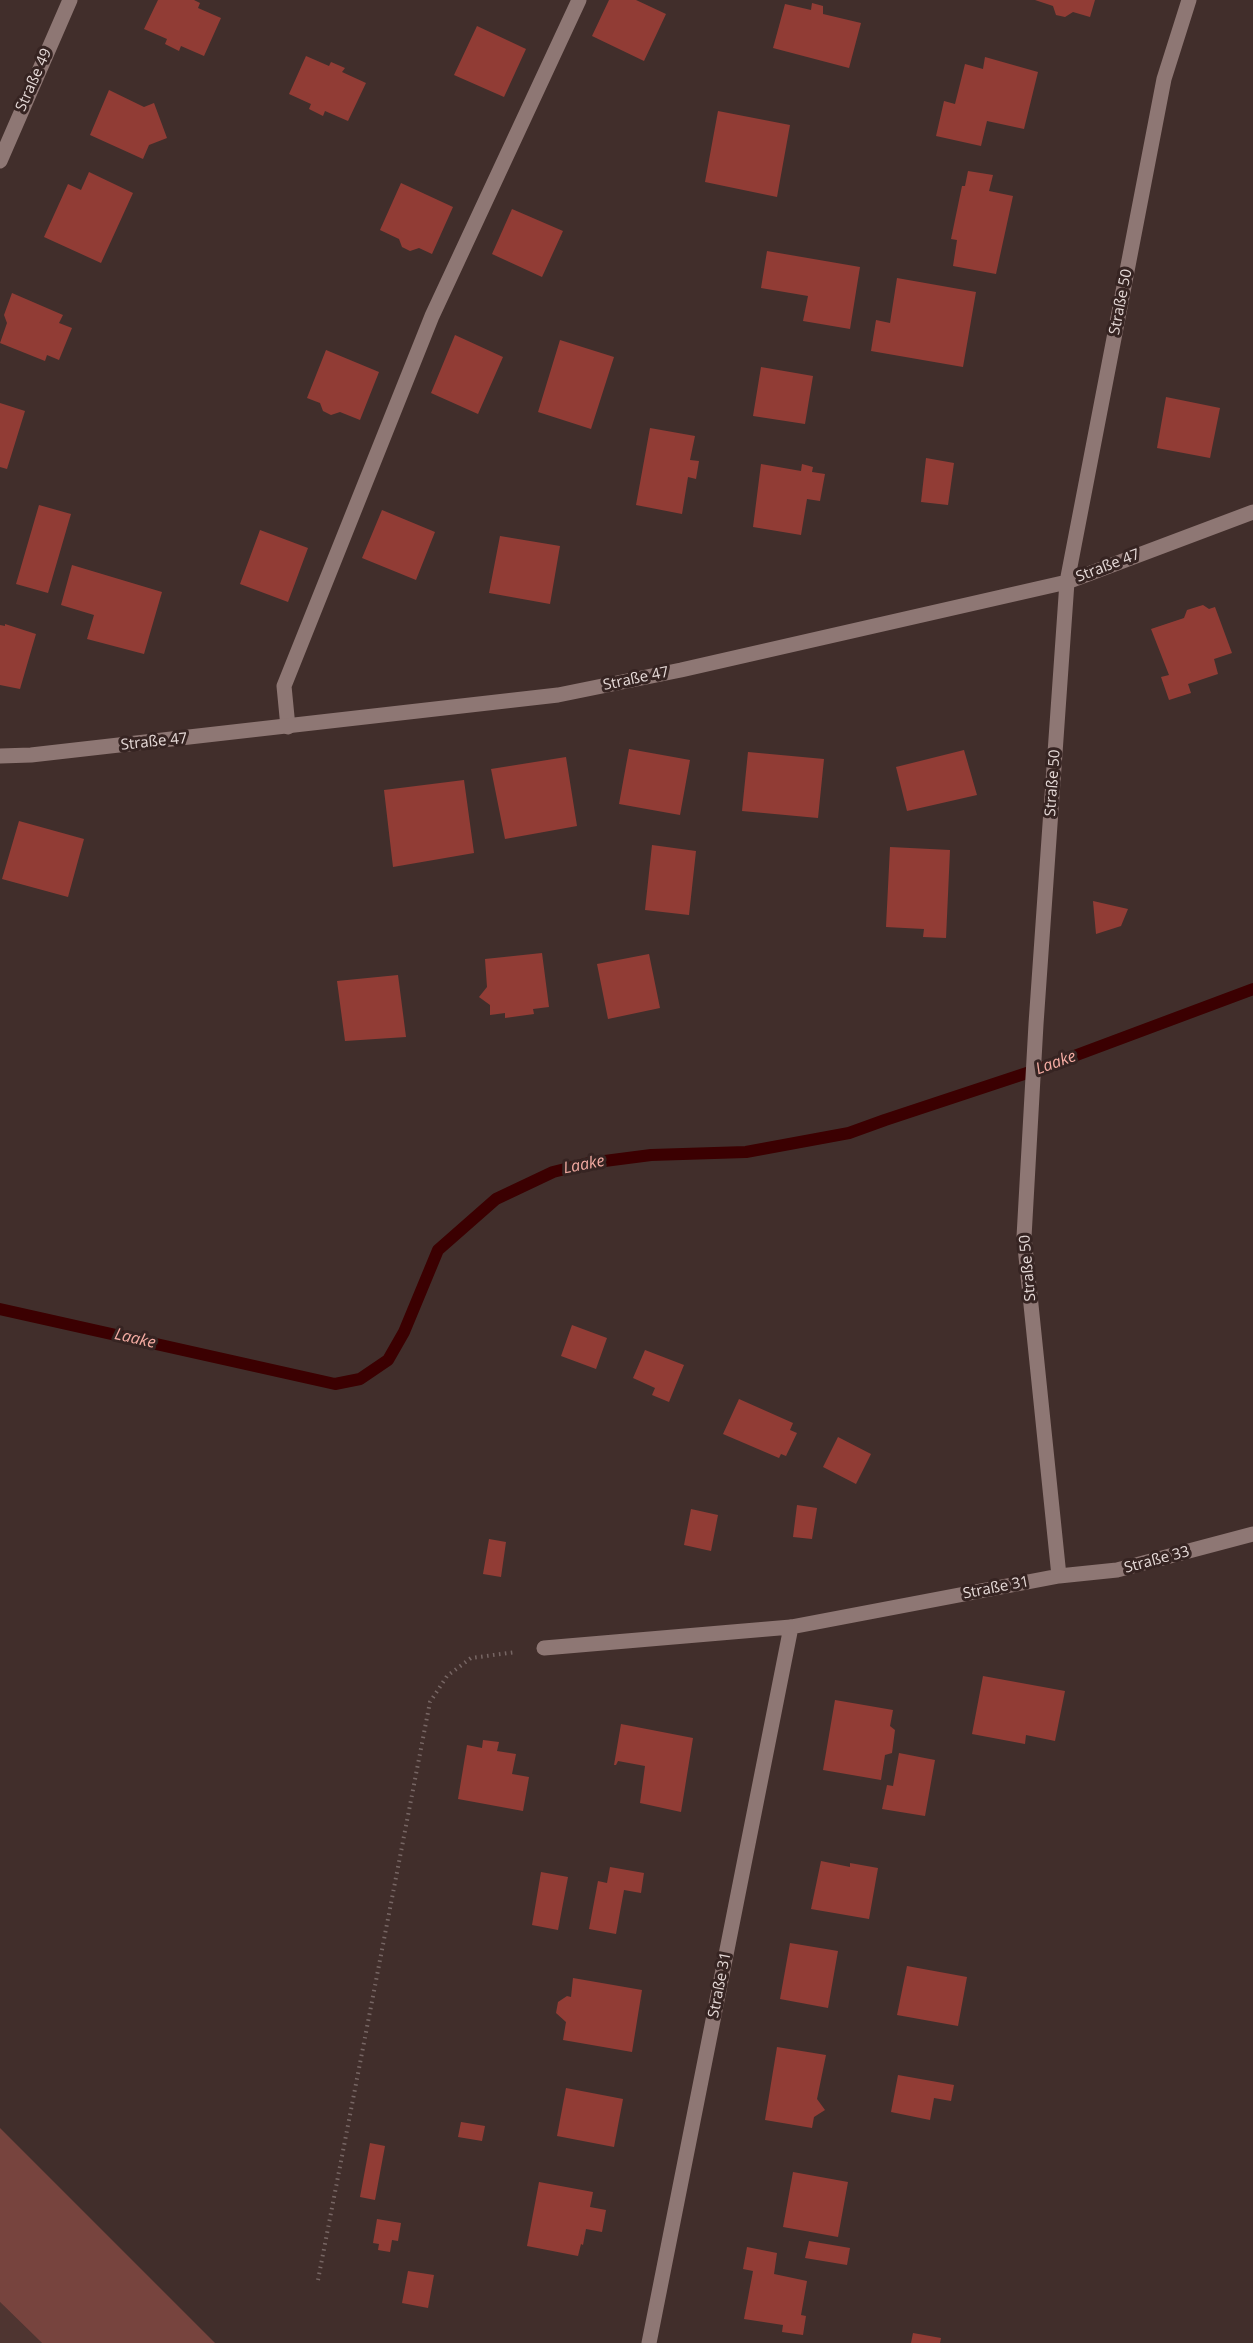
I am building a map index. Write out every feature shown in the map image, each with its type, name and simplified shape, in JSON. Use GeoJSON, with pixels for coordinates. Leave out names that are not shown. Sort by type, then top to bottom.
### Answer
{"type":"FeatureCollection","features":[{"type":"Feature","properties":{"kind":"street","name":"Straße 49"},"geometry":{"type":"LineString","coordinates":[[0,161],[8,121],[70,0]]}},
{"type":"Feature","properties":{"kind":"street"},"geometry":{"type":"LineString","coordinates":[[288,727],[284,686],[323,588],[432,316],[579,0]]}},
{"type":"Feature","properties":{"kind":"street","name":"Straße 50"},"geometry":{"type":"LineString","coordinates":[[1059,1576],[1024,1237],[1036,1024],[1067,582],[1164,79],[1189,0]]}},
{"type":"Feature","properties":{"kind":"street","name":"Straße 47"},"geometry":{"type":"LineString","coordinates":[[0,756],[31,755],[288,727],[558,695],[681,670],[1067,582],[1253,512]]}},
{"type":"Feature","properties":{"kind":"street","name":"Straße 33"},"geometry":{"type":"LineString","coordinates":[[1059,1576],[1118,1570],[1253,1534]]}},
{"type":"Feature","properties":{"kind":"street","name":"Straße 31"},"geometry":{"type":"LineString","coordinates":[[544,1648],[791,1627],[1059,1576]]}},
{"type":"Feature","properties":{"kind":"street","name":"Straße 31"},"geometry":{"type":"LineString","coordinates":[[649,2343],[791,1627]]}},
{"type":"Feature","properties":{"kind":"path"},"geometry":{"type":"LineString","coordinates":[[318,2280],[430,1702],[447,1676],[471,1658],[544,1648]]}},
{"type":"Feature","properties":{"kind":"shaded area"},"geometry":{"type":"Polygon","coordinates":[[[0,2128],[215,2343],[42,2343],[0,2302],[0,2128]]]}},
{"type":"Feature","properties":{"kind":"shaded area"},"geometry":{"type":"Polygon","coordinates":[[[0,2302],[42,2343],[0,2343],[0,2302]]]}},
{"type":"Feature","properties":{"kind":"building"},"geometry":{"type":"Polygon","coordinates":[[[158,0],[194,0],[200,3],[198,8],[221,18],[204,56],[181,46],[179,51],[165,44],[167,39],[144,29],[158,0]]]}},
{"type":"Feature","properties":{"kind":"building"},"geometry":{"type":"Polygon","coordinates":[[[609,0],[636,0],[666,14],[644,61],[592,36],[609,0]]]}},
{"type":"Feature","properties":{"kind":"building"},"geometry":{"type":"Polygon","coordinates":[[[1035,0],[1095,0],[1090,17],[1073,12],[1065,17],[1056,15],[1053,6],[1035,0]]]}},
{"type":"Feature","properties":{"kind":"building"},"geometry":{"type":"Polygon","coordinates":[[[812,3],[823,6],[823,14],[861,23],[849,68],[773,48],[785,4],[811,10],[812,3]]]}},
{"type":"Feature","properties":{"kind":"building"},"geometry":{"type":"Polygon","coordinates":[[[477,26],[526,49],[504,97],[454,75],[477,26]]]}},
{"type":"Feature","properties":{"kind":"building"},"geometry":{"type":"Polygon","coordinates":[[[306,56],[329,66],[331,62],[345,68],[342,72],[366,83],[348,121],[325,111],[323,116],[309,109],[311,104],[289,94],[306,56]]]}},
{"type":"Feature","properties":{"kind":"building"},"geometry":{"type":"Polygon","coordinates":[[[985,57],[1038,72],[1024,129],[987,121],[981,146],[936,136],[944,101],[955,104],[965,64],[983,69],[985,57]]]}},
{"type":"Feature","properties":{"kind":"building"},"geometry":{"type":"Polygon","coordinates":[[[109,90],[144,107],[154,103],[167,138],[149,145],[143,159],[90,135],[109,90]]]}},
{"type":"Feature","properties":{"kind":"building"},"geometry":{"type":"Polygon","coordinates":[[[718,111],[790,125],[777,197],[705,182],[718,111]]]}},
{"type":"Feature","properties":{"kind":"building"},"geometry":{"type":"Polygon","coordinates":[[[968,171],[993,175],[989,191],[1013,196],[996,274],[953,266],[957,240],[951,239],[962,186],[965,186],[968,171]]]}},
{"type":"Feature","properties":{"kind":"building"},"geometry":{"type":"Polygon","coordinates":[[[89,172],[133,193],[101,263],[44,237],[68,184],[81,190],[89,172]]]}},
{"type":"Feature","properties":{"kind":"building"},"geometry":{"type":"Polygon","coordinates":[[[401,183],[453,207],[432,254],[419,248],[410,251],[402,247],[399,239],[380,230],[401,183]]]}},
{"type":"Feature","properties":{"kind":"building"},"geometry":{"type":"Polygon","coordinates":[[[512,209],[563,231],[542,277],[492,254],[512,209]]]}},
{"type":"Feature","properties":{"kind":"building"},"geometry":{"type":"Polygon","coordinates":[[[767,251],[860,267],[850,329],[803,321],[808,296],[761,288],[767,251]]]}},
{"type":"Feature","properties":{"kind":"building"},"geometry":{"type":"Polygon","coordinates":[[[897,278],[976,292],[963,367],[871,351],[876,320],[890,323],[897,278]]]}},
{"type":"Feature","properties":{"kind":"building"},"geometry":{"type":"Polygon","coordinates":[[[12,293],[63,315],[59,323],[72,328],[59,360],[47,355],[45,361],[0,343],[7,323],[4,315],[12,293]]]}},
{"type":"Feature","properties":{"kind":"building"},"geometry":{"type":"Polygon","coordinates":[[[455,335],[503,357],[478,414],[431,393],[455,335]]]}},
{"type":"Feature","properties":{"kind":"building"},"geometry":{"type":"Polygon","coordinates":[[[560,340],[614,357],[591,429],[538,412],[560,340]]]}},
{"type":"Feature","properties":{"kind":"building"},"geometry":{"type":"Polygon","coordinates":[[[326,350],[379,372],[360,420],[340,412],[331,415],[323,411],[320,403],[307,398],[326,350]]]}},
{"type":"Feature","properties":{"kind":"building"},"geometry":{"type":"Polygon","coordinates":[[[761,367],[813,376],[805,424],[753,416],[761,367]]]}},
{"type":"Feature","properties":{"kind":"building"},"geometry":{"type":"Polygon","coordinates":[[[1166,397],[1220,408],[1210,458],[1157,448],[1166,397]]]}},
{"type":"Feature","properties":{"kind":"building"},"geometry":{"type":"Polygon","coordinates":[[[0,403],[25,411],[7,469],[0,467],[0,403]]]}},
{"type":"Feature","properties":{"kind":"building"},"geometry":{"type":"Polygon","coordinates":[[[650,428],[695,436],[690,460],[699,461],[696,479],[688,477],[682,514],[636,505],[650,428]]]}},
{"type":"Feature","properties":{"kind":"building"},"geometry":{"type":"Polygon","coordinates":[[[926,458],[954,463],[948,505],[921,502],[926,458]]]}},
{"type":"Feature","properties":{"kind":"building"},"geometry":{"type":"Polygon","coordinates":[[[761,464],[801,471],[802,464],[813,467],[812,472],[825,474],[820,501],[807,499],[801,535],[753,527],[761,464]]]}},
{"type":"Feature","properties":{"kind":"building"},"geometry":{"type":"Polygon","coordinates":[[[39,505],[71,514],[48,593],[16,584],[39,505]]]}},
{"type":"Feature","properties":{"kind":"building"},"geometry":{"type":"Polygon","coordinates":[[[382,510],[435,532],[416,580],[362,558],[382,510]]]}},
{"type":"Feature","properties":{"kind":"building"},"geometry":{"type":"Polygon","coordinates":[[[260,530],[308,548],[288,602],[240,584],[260,530]]]}},
{"type":"Feature","properties":{"kind":"building"},"geometry":{"type":"Polygon","coordinates":[[[500,536],[560,546],[550,604],[489,593],[500,536]]]}},
{"type":"Feature","properties":{"kind":"building"},"geometry":{"type":"Polygon","coordinates":[[[72,565],[162,592],[144,654],[87,639],[94,615],[61,605],[72,565]]]}},
{"type":"Feature","properties":{"kind":"building"},"geometry":{"type":"Polygon","coordinates":[[[1203,605],[1209,609],[1215,607],[1232,653],[1214,659],[1218,674],[1188,684],[1191,693],[1169,700],[1161,677],[1169,675],[1151,629],[1184,618],[1187,610],[1203,605]]]}},
{"type":"Feature","properties":{"kind":"building"},"geometry":{"type":"Polygon","coordinates":[[[5,624],[36,634],[20,689],[0,685],[0,625],[5,626],[5,624]]]}},
{"type":"Feature","properties":{"kind":"building"},"geometry":{"type":"Polygon","coordinates":[[[629,749],[690,760],[680,815],[619,804],[629,749]]]}},
{"type":"Feature","properties":{"kind":"building"},"geometry":{"type":"Polygon","coordinates":[[[964,750],[977,795],[907,811],[896,767],[964,750]]]}},
{"type":"Feature","properties":{"kind":"building"},"geometry":{"type":"Polygon","coordinates":[[[748,752],[824,759],[818,818],[742,811],[748,752]]]}},
{"type":"Feature","properties":{"kind":"building"},"geometry":{"type":"Polygon","coordinates":[[[566,757],[577,826],[505,839],[491,769],[566,757]]]}},
{"type":"Feature","properties":{"kind":"building"},"geometry":{"type":"Polygon","coordinates":[[[464,780],[474,853],[393,867],[384,790],[464,780]]]}},
{"type":"Feature","properties":{"kind":"building"},"geometry":{"type":"Polygon","coordinates":[[[19,821],[84,839],[68,897],[2,879],[19,821]]]}},
{"type":"Feature","properties":{"kind":"building"},"geometry":{"type":"Polygon","coordinates":[[[652,845],[696,851],[689,915],[645,910],[652,845]]]}},
{"type":"Feature","properties":{"kind":"building"},"geometry":{"type":"Polygon","coordinates":[[[890,847],[950,850],[946,938],[923,937],[924,929],[886,927],[890,847]]]}},
{"type":"Feature","properties":{"kind":"building"},"geometry":{"type":"Polygon","coordinates":[[[1093,901],[1128,909],[1121,926],[1096,934],[1093,901]]]}},
{"type":"Feature","properties":{"kind":"building"},"geometry":{"type":"Polygon","coordinates":[[[542,953],[549,1007],[533,1009],[534,1014],[505,1018],[505,1013],[490,1015],[490,1005],[479,997],[487,987],[485,959],[542,953]]]}},
{"type":"Feature","properties":{"kind":"building"},"geometry":{"type":"Polygon","coordinates":[[[649,954],[660,1008],[608,1019],[597,964],[649,954]]]}},
{"type":"Feature","properties":{"kind":"building"},"geometry":{"type":"Polygon","coordinates":[[[398,975],[406,1037],[345,1041],[337,981],[398,975]]]}},
{"type":"Feature","properties":{"kind":"building"},"geometry":{"type":"Polygon","coordinates":[[[572,1325],[607,1338],[596,1369],[561,1356],[572,1325]]]}},
{"type":"Feature","properties":{"kind":"building"},"geometry":{"type":"Polygon","coordinates":[[[645,1350],[684,1365],[669,1402],[652,1395],[655,1388],[633,1378],[645,1350]]]}},
{"type":"Feature","properties":{"kind":"building"},"geometry":{"type":"Polygon","coordinates":[[[739,1399],[793,1423],[790,1430],[797,1433],[786,1456],[781,1454],[779,1458],[723,1434],[739,1399]]]}},
{"type":"Feature","properties":{"kind":"building"},"geometry":{"type":"Polygon","coordinates":[[[838,1437],[871,1454],[856,1484],[823,1467],[838,1437]]]}},
{"type":"Feature","properties":{"kind":"building"},"geometry":{"type":"Polygon","coordinates":[[[797,1505],[817,1508],[812,1539],[793,1537],[797,1505]]]}},
{"type":"Feature","properties":{"kind":"building"},"geometry":{"type":"Polygon","coordinates":[[[691,1509],[718,1515],[711,1551],[684,1545],[691,1509]]]}},
{"type":"Feature","properties":{"kind":"building"},"geometry":{"type":"Polygon","coordinates":[[[489,1539],[506,1542],[501,1577],[483,1574],[489,1539]]]}},
{"type":"Feature","properties":{"kind":"building"},"geometry":{"type":"Polygon","coordinates":[[[983,1676],[1065,1691],[1055,1741],[1026,1735],[1025,1744],[972,1734],[983,1676]]]}},
{"type":"Feature","properties":{"kind":"building"},"geometry":{"type":"Polygon","coordinates":[[[835,1700],[893,1710],[890,1726],[895,1730],[892,1753],[885,1755],[881,1780],[823,1770],[835,1700]]]}},
{"type":"Feature","properties":{"kind":"building"},"geometry":{"type":"Polygon","coordinates":[[[621,1724],[693,1738],[681,1812],[640,1803],[645,1766],[618,1761],[614,1765],[621,1724]]]}},
{"type":"Feature","properties":{"kind":"building"},"geometry":{"type":"Polygon","coordinates":[[[483,1740],[499,1742],[497,1751],[516,1754],[512,1774],[529,1777],[523,1811],[458,1799],[467,1745],[482,1748],[483,1740]]]}},
{"type":"Feature","properties":{"kind":"building"},"geometry":{"type":"Polygon","coordinates":[[[899,1753],[935,1760],[925,1816],[882,1809],[887,1785],[893,1786],[899,1753]]]}},
{"type":"Feature","properties":{"kind":"building"},"geometry":{"type":"Polygon","coordinates":[[[821,1861],[850,1867],[850,1863],[878,1868],[869,1919],[811,1909],[821,1861]]]}},
{"type":"Feature","properties":{"kind":"building"},"geometry":{"type":"Polygon","coordinates":[[[610,1867],[644,1873],[641,1893],[624,1890],[616,1934],[589,1929],[598,1881],[607,1883],[610,1867]]]}},
{"type":"Feature","properties":{"kind":"building"},"geometry":{"type":"Polygon","coordinates":[[[541,1872],[568,1877],[558,1930],[532,1925],[541,1872]]]}},
{"type":"Feature","properties":{"kind":"building"},"geometry":{"type":"Polygon","coordinates":[[[790,1943],[838,1951],[828,2008],[780,1999],[790,1943]]]}},
{"type":"Feature","properties":{"kind":"building"},"geometry":{"type":"Polygon","coordinates":[[[907,1966],[967,1977],[958,2026],[897,2015],[907,1966]]]}},
{"type":"Feature","properties":{"kind":"building"},"geometry":{"type":"Polygon","coordinates":[[[573,1978],[642,1990],[632,2052],[563,2040],[566,2022],[556,2013],[558,2002],[567,1996],[571,1997],[573,1978]]]}},
{"type":"Feature","properties":{"kind":"building"},"geometry":{"type":"Polygon","coordinates":[[[777,2047],[826,2055],[817,2099],[825,2110],[814,2117],[812,2128],[765,2120],[777,2047]]]}},
{"type":"Feature","properties":{"kind":"building"},"geometry":{"type":"Polygon","coordinates":[[[898,2075],[954,2085],[951,2101],[934,2098],[930,2120],[891,2112],[898,2075]]]}},
{"type":"Feature","properties":{"kind":"building"},"geometry":{"type":"Polygon","coordinates":[[[566,2088],[623,2099],[614,2147],[557,2136],[566,2088]]]}},
{"type":"Feature","properties":{"kind":"building"},"geometry":{"type":"Polygon","coordinates":[[[461,2122],[485,2126],[482,2141],[458,2137],[461,2122]]]}},
{"type":"Feature","properties":{"kind":"building"},"geometry":{"type":"Polygon","coordinates":[[[370,2143],[385,2146],[375,2200],[360,2197],[370,2143]]]}},
{"type":"Feature","properties":{"kind":"building"},"geometry":{"type":"Polygon","coordinates":[[[793,2172],[848,2182],[838,2237],[783,2227],[793,2172]]]}},
{"type":"Feature","properties":{"kind":"building"},"geometry":{"type":"Polygon","coordinates":[[[539,2182],[593,2192],[590,2207],[606,2210],[602,2232],[586,2229],[578,2256],[527,2246],[539,2182]]]}},
{"type":"Feature","properties":{"kind":"building"},"geometry":{"type":"Polygon","coordinates":[[[377,2219],[401,2223],[398,2241],[392,2240],[390,2252],[378,2250],[379,2244],[373,2243],[377,2219]]]}},
{"type":"Feature","properties":{"kind":"building"},"geometry":{"type":"Polygon","coordinates":[[[809,2241],[850,2248],[847,2265],[805,2258],[809,2241]]]}},
{"type":"Feature","properties":{"kind":"building"},"geometry":{"type":"Polygon","coordinates":[[[747,2247],[777,2253],[774,2274],[807,2281],[801,2315],[806,2316],[803,2335],[782,2332],[783,2325],[744,2319],[753,2271],[743,2269],[747,2247]]]}},
{"type":"Feature","properties":{"kind":"building"},"geometry":{"type":"Polygon","coordinates":[[[408,2271],[434,2275],[428,2308],[402,2303],[408,2271]]]}},
{"type":"Feature","properties":{"kind":"building"},"geometry":{"type":"Polygon","coordinates":[[[913,2333],[941,2338],[940,2343],[911,2343],[913,2333]]]}},
{"type":"Feature","properties":{"kind":"waterway","name":"Laake"},"geometry":{"type":"LineString","coordinates":[[0,1309],[335,1384],[360,1379],[388,1360],[404,1332],[438,1250],[496,1199],[553,1172],[589,1163],[651,1155],[746,1152],[849,1133],[1042,1068],[1253,989]]}}]}
